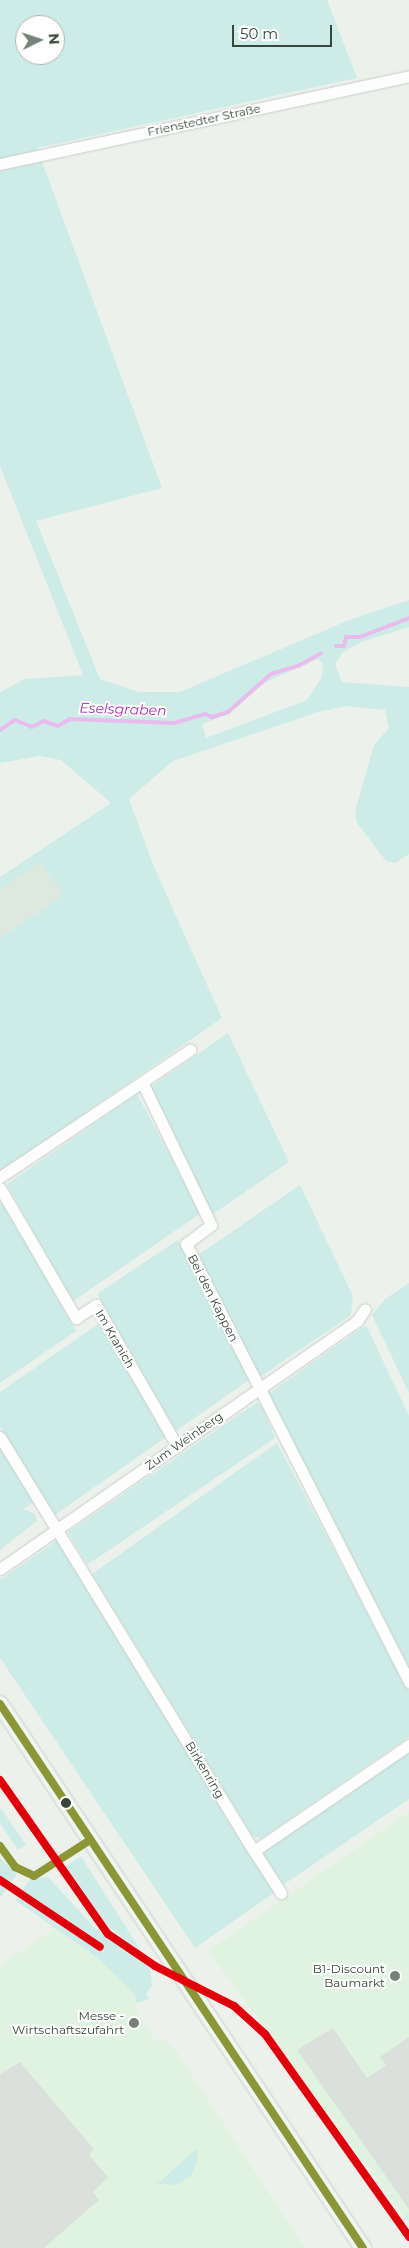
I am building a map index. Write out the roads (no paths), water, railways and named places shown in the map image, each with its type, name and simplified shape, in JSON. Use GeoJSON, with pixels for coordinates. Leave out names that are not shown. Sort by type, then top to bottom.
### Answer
{"type":"FeatureCollection","features":[{"type":"Feature","properties":{"kind":"main road"},"geometry":{"type":"LineString","coordinates":[[0,1704],[346,2226],[363,2248]]}},
{"type":"Feature","properties":{"kind":"main road"},"geometry":{"type":"LineString","coordinates":[[346,2226],[356,2248]]}},
{"type":"Feature","properties":{"kind":"street","name":"Frienstedter Straße"},"geometry":{"type":"LineString","coordinates":[[0,164],[409,76]]}},
{"type":"Feature","properties":{"kind":"street"},"geometry":{"type":"LineString","coordinates":[[0,1178],[190,1050]]}},
{"type":"Feature","properties":{"kind":"street","name":"Bei den Kappen"},"geometry":{"type":"LineString","coordinates":[[142,1082],[211,1225],[186,1244],[259,1389]]}},
{"type":"Feature","properties":{"kind":"street","name":"Im Kranich"},"geometry":{"type":"LineString","coordinates":[[0,1188],[76,1318],[96,1305],[178,1446]]}},
{"type":"Feature","properties":{"kind":"street","name":"Zum Weinberg"},"geometry":{"type":"LineString","coordinates":[[0,1569],[356,1321],[365,1309]]}},
{"type":"Feature","properties":{"kind":"street"},"geometry":{"type":"LineString","coordinates":[[259,1389],[409,1682]]}},
{"type":"Feature","properties":{"kind":"street","name":"Birkenring"},"geometry":{"type":"LineString","coordinates":[[0,1437],[281,1893]]}},
{"type":"Feature","properties":{"kind":"street"},"geometry":{"type":"LineString","coordinates":[[254,1850],[409,1745]]}},
{"type":"Feature","properties":{"kind":"waterway","name":"Eselsgraben"},"geometry":{"type":"LineString","coordinates":[[336,646],[344,646],[346,637],[360,637],[409,618]]}},
{"type":"Feature","properties":{"kind":"waterway","name":"Eselsgraben"},"geometry":{"type":"LineString","coordinates":[[0,730],[15,720],[32,727],[44,721],[58,726],[70,719],[174,723],[205,714],[212,717],[228,712],[271,674],[298,666],[321,653]]}},
{"type":"Feature","properties":{"kind":"place","name":"B1-Discount Baumarkt"},"geometry":{"type":"Point","coordinates":[395,1976]}},
{"type":"Feature","properties":{"kind":"place","name":"Messe - Wirtschaftszufahrt"},"geometry":{"type":"Point","coordinates":[134,2023]}}]}
